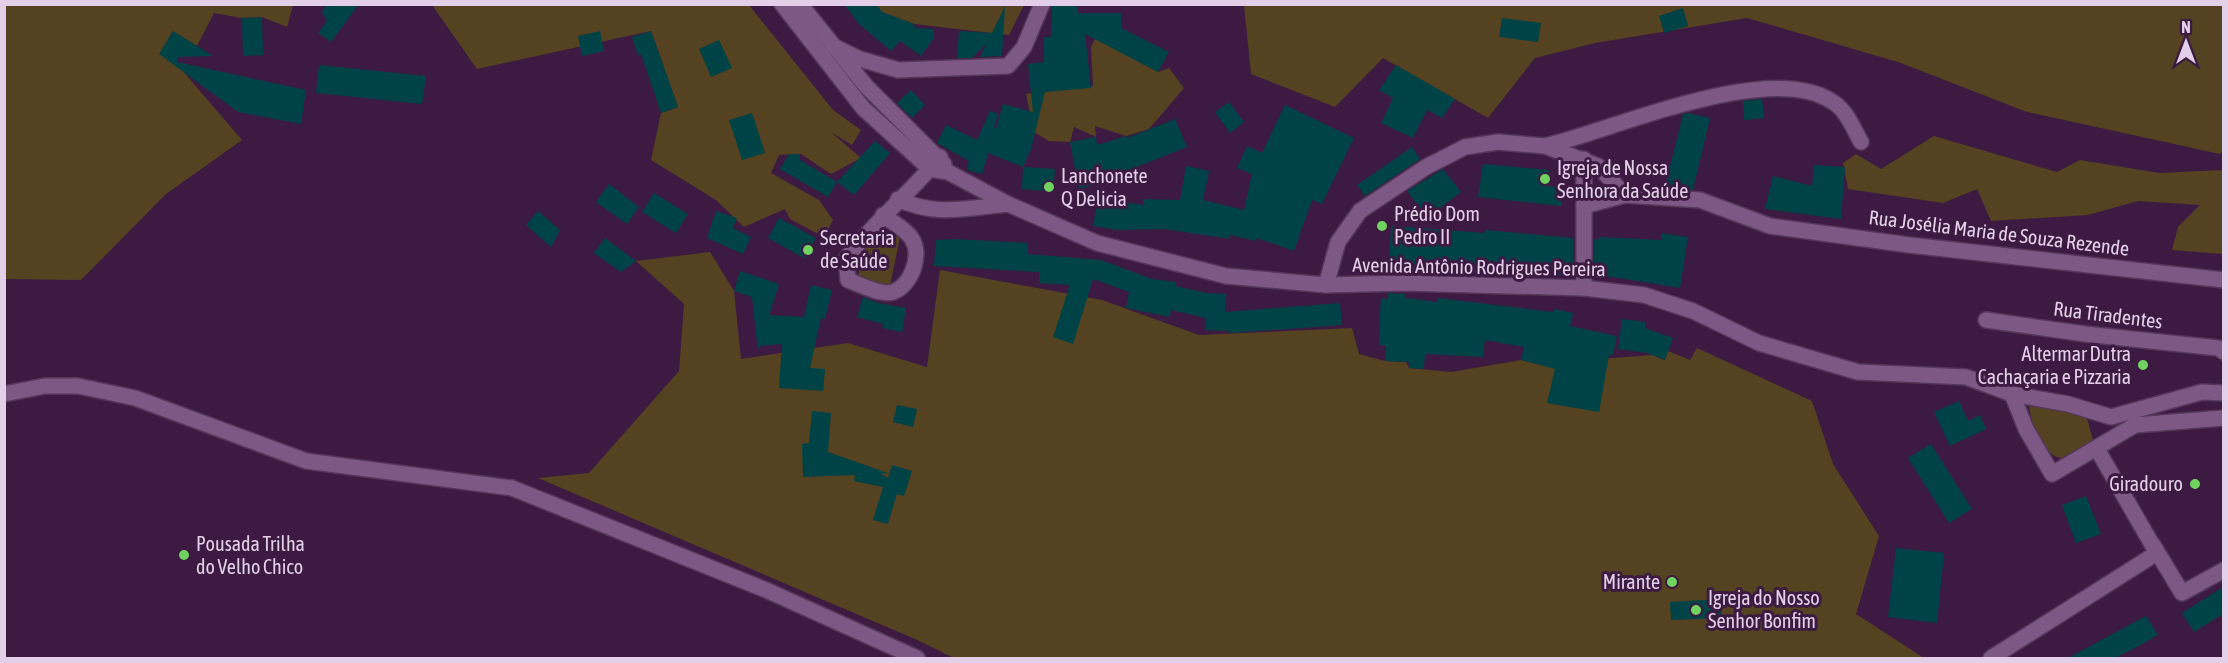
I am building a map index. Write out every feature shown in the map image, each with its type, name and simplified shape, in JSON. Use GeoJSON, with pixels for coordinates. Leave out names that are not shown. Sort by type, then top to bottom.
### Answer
{"type":"FeatureCollection","features":[{"type":"Feature","properties":{"kind":"street"},"geometry":{"type":"LineString","coordinates":[[782,4],[863,108],[935,163]]}},
{"type":"Feature","properties":{"kind":"street"},"geometry":{"type":"LineString","coordinates":[[800,4],[866,86],[935,163]]}},
{"type":"Feature","properties":{"kind":"street"},"geometry":{"type":"LineString","coordinates":[[834,46],[860,59],[898,70],[1008,66],[1024,47],[1042,4]]}},
{"type":"Feature","properties":{"kind":"street"},"geometry":{"type":"LineString","coordinates":[[1545,146],[1696,100],[1734,93],[1788,88],[1821,95],[1833,102],[1844,112],[1861,142]]}},
{"type":"Feature","properties":{"kind":"street"},"geometry":{"type":"LineString","coordinates":[[1326,285],[1338,242],[1360,212],[1426,167],[1464,147],[1498,142],[1545,146],[1598,166],[1625,195]]}},
{"type":"Feature","properties":{"kind":"street"},"geometry":{"type":"LineString","coordinates":[[1584,159],[1584,288]]}},
{"type":"Feature","properties":{"kind":"street"},"geometry":{"type":"LineString","coordinates":[[883,215],[911,237],[916,248],[917,260],[906,281],[894,292],[886,292],[848,280],[846,259],[883,215],[935,163]]}},
{"type":"Feature","properties":{"kind":"street","name":"Avenida Antônio Rodrigues Pereira"},"geometry":{"type":"LineString","coordinates":[[935,163],[1008,204],[1097,243],[1215,273],[1326,285],[1404,283],[1584,288],[1667,301],[1759,343],[1858,372],[1966,377],[2012,394],[2068,404],[2111,417]]}},
{"type":"Feature","properties":{"kind":"street","name":"Rua Josélia Maria de Souza Rezende"},"geometry":{"type":"LineString","coordinates":[[1584,206],[1625,195],[1700,200],[1770,226],[1909,245],[2223,280]]}},
{"type":"Feature","properties":{"kind":"street"},"geometry":{"type":"LineString","coordinates":[[898,199],[916,208],[935,212],[1008,204]]}},
{"type":"Feature","properties":{"kind":"street","name":"Rua Tiradentes"},"geometry":{"type":"LineString","coordinates":[[1986,320],[2085,334],[2218,348],[2223,352]]}},
{"type":"Feature","properties":{"kind":"street"},"geometry":{"type":"LineString","coordinates":[[4,394],[45,386],[78,386],[135,398],[306,461],[512,488],[766,590],[917,658]]}},
{"type":"Feature","properties":{"kind":"street"},"geometry":{"type":"LineString","coordinates":[[2097,449],[2111,417],[2202,392],[2223,393]]}},
{"type":"Feature","properties":{"kind":"street"},"geometry":{"type":"LineString","coordinates":[[2012,394],[2026,429],[2052,474],[2097,449],[2135,424],[2223,418]]}},
{"type":"Feature","properties":{"kind":"street"},"geometry":{"type":"LineString","coordinates":[[2097,449],[2182,592],[2223,570]]}},
{"type":"Feature","properties":{"kind":"street"},"geometry":{"type":"LineString","coordinates":[[1991,658],[2154,548]]}},
{"type":"Feature","properties":{"kind":"shaded area"},"geometry":{"type":"Polygon","coordinates":[[[5,5],[293,5],[287,27],[262,17],[242,18],[214,13],[197,46],[172,32],[163,48],[242,140],[166,194],[81,280],[5,279],[5,5]]]}},
{"type":"Feature","properties":{"kind":"shaded area"},"geometry":{"type":"Polygon","coordinates":[[[432,5],[749,5],[833,110],[861,130],[852,145],[831,132],[861,158],[831,174],[801,154],[779,155],[771,173],[819,200],[833,220],[824,237],[790,219],[785,209],[744,227],[716,200],[651,160],[661,113],[678,107],[651,31],[477,69],[432,5]]]}},
{"type":"Feature","properties":{"kind":"shaded area"},"geometry":{"type":"Polygon","coordinates":[[[863,5],[1024,5],[1009,35],[914,24],[863,5]]]}},
{"type":"Feature","properties":{"kind":"shaded area"},"geometry":{"type":"Polygon","coordinates":[[[1244,5],[2223,5],[2223,150],[2220,154],[2027,112],[1898,62],[1747,18],[1595,43],[1535,58],[1488,118],[1383,58],[1335,107],[1251,74],[1244,5]]]}},
{"type":"Feature","properties":{"kind":"shaded area"},"geometry":{"type":"Polygon","coordinates":[[[1099,31],[1115,49],[1158,72],[1169,68],[1184,88],[1149,129],[1126,136],[1095,126],[1096,137],[1074,127],[1070,142],[1049,141],[1034,132],[1026,94],[1093,86],[1091,47],[1099,31]]]}},
{"type":"Feature","properties":{"kind":"shaded area"},"geometry":{"type":"Polygon","coordinates":[[[1934,136],[2057,172],[2080,160],[2159,173],[2223,170],[2222,254],[2172,250],[2178,227],[2200,205],[2138,201],[2088,215],[1991,221],[1977,189],[1943,203],[1848,189],[1843,163],[1856,154],[1881,169],[1934,136]]]}},
{"type":"Feature","properties":{"kind":"shaded area"},"geometry":{"type":"Polygon","coordinates":[[[871,232],[900,237],[890,286],[857,279],[871,232]]]}},
{"type":"Feature","properties":{"kind":"shaded area"},"geometry":{"type":"Polygon","coordinates":[[[710,252],[734,291],[741,359],[848,343],[927,367],[940,270],[1102,300],[1199,335],[1352,328],[1359,354],[1385,361],[1406,362],[1409,368],[1451,372],[1521,360],[1537,364],[1653,355],[1664,360],[1668,351],[1690,360],[1697,348],[1812,401],[1833,464],[1879,536],[1856,614],[1924,658],[954,658],[915,639],[538,478],[589,473],[679,371],[684,304],[636,261],[710,252]]]}},
{"type":"Feature","properties":{"kind":"shaded area"},"geometry":{"type":"Polygon","coordinates":[[[2029,406],[2086,415],[2093,440],[2075,455],[2065,458],[2056,456],[2042,444],[2033,424],[2029,406]]]}},
{"type":"Feature","properties":{"kind":"building"},"geometry":{"type":"Polygon","coordinates":[[[328,4],[359,4],[331,42],[318,33],[327,21],[322,12],[328,4]]]}},
{"type":"Feature","properties":{"kind":"building"},"geometry":{"type":"Polygon","coordinates":[[[844,4],[876,4],[882,12],[914,24],[915,28],[934,29],[934,38],[921,56],[900,41],[891,51],[859,24],[844,4]]]}},
{"type":"Feature","properties":{"kind":"building"},"geometry":{"type":"Polygon","coordinates":[[[1052,4],[1077,4],[1078,13],[1121,13],[1121,28],[1169,52],[1158,72],[1085,34],[1091,88],[1045,92],[1031,149],[1023,167],[988,153],[982,174],[967,170],[969,161],[937,143],[946,125],[977,140],[990,111],[998,114],[994,128],[996,129],[1003,104],[1033,112],[1028,64],[1044,62],[1043,37],[1051,37],[1052,4]]]}},
{"type":"Feature","properties":{"kind":"building"},"geometry":{"type":"Polygon","coordinates":[[[1005,6],[1002,56],[980,57],[987,43],[972,58],[957,58],[959,31],[992,33],[1005,6]]]}},
{"type":"Feature","properties":{"kind":"building"},"geometry":{"type":"Polygon","coordinates":[[[1683,8],[1688,26],[1664,33],[1659,16],[1683,8]]]}},
{"type":"Feature","properties":{"kind":"building"},"geometry":{"type":"Polygon","coordinates":[[[262,17],[263,55],[243,56],[242,18],[262,17]]]}},
{"type":"Feature","properties":{"kind":"building"},"geometry":{"type":"Polygon","coordinates":[[[1502,18],[1541,23],[1538,42],[1499,37],[1502,18]]]}},
{"type":"Feature","properties":{"kind":"building"},"geometry":{"type":"Polygon","coordinates":[[[173,31],[213,56],[177,57],[177,62],[306,90],[301,124],[238,112],[159,54],[173,31]]]}},
{"type":"Feature","properties":{"kind":"building"},"geometry":{"type":"Polygon","coordinates":[[[600,31],[604,51],[582,56],[578,36],[600,31]]]}},
{"type":"Feature","properties":{"kind":"building"},"geometry":{"type":"Polygon","coordinates":[[[651,31],[678,107],[661,113],[641,54],[638,55],[632,37],[651,31]]]}},
{"type":"Feature","properties":{"kind":"building"},"geometry":{"type":"Polygon","coordinates":[[[719,40],[732,68],[711,77],[699,49],[719,40]]]}},
{"type":"Feature","properties":{"kind":"building"},"geometry":{"type":"Polygon","coordinates":[[[319,65],[426,76],[422,104],[316,93],[319,65]]]}},
{"type":"Feature","properties":{"kind":"building"},"geometry":{"type":"Polygon","coordinates":[[[1396,65],[1455,99],[1442,118],[1427,110],[1413,138],[1381,123],[1393,98],[1379,90],[1396,65]]]}},
{"type":"Feature","properties":{"kind":"building"},"geometry":{"type":"Polygon","coordinates":[[[911,90],[925,105],[912,118],[897,103],[911,90]]]}},
{"type":"Feature","properties":{"kind":"building"},"geometry":{"type":"Polygon","coordinates":[[[1762,99],[1764,118],[1744,120],[1743,101],[1762,99]]]}},
{"type":"Feature","properties":{"kind":"building"},"geometry":{"type":"Polygon","coordinates":[[[1229,102],[1244,122],[1230,133],[1215,112],[1229,102]]]}},
{"type":"Feature","properties":{"kind":"building"},"geometry":{"type":"Polygon","coordinates":[[[1285,105],[1354,138],[1322,204],[1312,200],[1294,251],[1257,238],[1256,241],[1230,235],[1230,239],[1165,229],[1117,230],[1093,226],[1098,198],[1143,205],[1143,199],[1180,200],[1186,166],[1209,171],[1203,200],[1244,210],[1252,174],[1237,168],[1247,146],[1262,153],[1285,105]]]}},
{"type":"Feature","properties":{"kind":"building"},"geometry":{"type":"Polygon","coordinates":[[[752,113],[765,153],[742,160],[729,120],[752,113]]]}},
{"type":"Feature","properties":{"kind":"building"},"geometry":{"type":"Polygon","coordinates":[[[1683,114],[1710,118],[1693,190],[1665,187],[1683,114]]]}},
{"type":"Feature","properties":{"kind":"building"},"geometry":{"type":"Polygon","coordinates":[[[1175,119],[1187,147],[1079,190],[1070,142],[1096,137],[1097,145],[1126,136],[1127,138],[1175,119]]]}},
{"type":"Feature","properties":{"kind":"building"},"geometry":{"type":"Polygon","coordinates":[[[875,141],[890,153],[854,195],[837,182],[875,141]]]}},
{"type":"Feature","properties":{"kind":"building"},"geometry":{"type":"Polygon","coordinates":[[[1412,147],[1420,159],[1365,196],[1357,185],[1412,147]]]}},
{"type":"Feature","properties":{"kind":"building"},"geometry":{"type":"Polygon","coordinates":[[[789,154],[800,154],[800,160],[837,182],[828,197],[780,169],[789,154]]]}},
{"type":"Feature","properties":{"kind":"building"},"geometry":{"type":"Polygon","coordinates":[[[1483,164],[1549,170],[1547,186],[1563,188],[1561,206],[1478,197],[1483,164]]]}},
{"type":"Feature","properties":{"kind":"building"},"geometry":{"type":"Polygon","coordinates":[[[1814,165],[1845,167],[1841,219],[1765,209],[1773,176],[1812,186],[1814,165]]]}},
{"type":"Feature","properties":{"kind":"building"},"geometry":{"type":"Polygon","coordinates":[[[1023,167],[1055,169],[1053,192],[1022,189],[1023,167]]]}},
{"type":"Feature","properties":{"kind":"building"},"geometry":{"type":"Polygon","coordinates":[[[1443,169],[1461,192],[1427,218],[1407,191],[1443,169]]]}},
{"type":"Feature","properties":{"kind":"building"},"geometry":{"type":"Polygon","coordinates":[[[609,184],[639,207],[627,224],[596,202],[609,184]]]}},
{"type":"Feature","properties":{"kind":"building"},"geometry":{"type":"Polygon","coordinates":[[[654,193],[688,214],[676,233],[642,212],[654,193]]]}},
{"type":"Feature","properties":{"kind":"building"},"geometry":{"type":"Polygon","coordinates":[[[538,211],[560,230],[551,247],[526,225],[538,211]]]}},
{"type":"Feature","properties":{"kind":"building"},"geometry":{"type":"Polygon","coordinates":[[[716,211],[737,218],[733,228],[751,237],[743,254],[707,238],[716,211]]]}},
{"type":"Feature","properties":{"kind":"building"},"geometry":{"type":"Polygon","coordinates":[[[779,218],[816,238],[804,258],[768,238],[779,218]]]}},
{"type":"Feature","properties":{"kind":"building"},"geometry":{"type":"Polygon","coordinates":[[[1391,226],[1485,233],[1486,230],[1574,238],[1573,277],[1468,268],[1467,270],[1389,266],[1391,226]]]}},
{"type":"Feature","properties":{"kind":"building"},"geometry":{"type":"Polygon","coordinates":[[[1661,233],[1688,237],[1680,288],[1594,274],[1594,239],[1598,240],[1599,237],[1661,240],[1661,233]]]}},
{"type":"Feature","properties":{"kind":"building"},"geometry":{"type":"Polygon","coordinates":[[[605,238],[636,261],[621,272],[594,253],[605,238]]]}},
{"type":"Feature","properties":{"kind":"building"},"geometry":{"type":"Polygon","coordinates":[[[936,240],[1028,243],[1028,254],[1101,260],[1152,279],[1176,282],[1175,286],[1207,293],[1226,294],[1225,312],[1340,303],[1342,325],[1230,333],[1230,331],[1205,330],[1206,318],[1171,310],[1170,317],[1126,308],[1129,292],[1093,279],[1073,344],[1053,337],[1070,285],[1039,283],[1039,272],[934,266],[936,240]]]}},
{"type":"Feature","properties":{"kind":"building"},"geometry":{"type":"Polygon","coordinates":[[[740,271],[779,284],[769,315],[804,317],[811,285],[832,290],[825,319],[821,318],[810,368],[825,369],[823,391],[779,388],[782,344],[759,346],[758,351],[752,297],[734,291],[740,271]]]}},
{"type":"Feature","properties":{"kind":"building"},"geometry":{"type":"Polygon","coordinates":[[[1388,293],[1406,294],[1406,298],[1437,302],[1438,298],[1553,312],[1554,309],[1573,313],[1570,326],[1617,336],[1613,355],[1609,355],[1599,412],[1547,403],[1555,369],[1521,360],[1524,347],[1485,340],[1483,357],[1425,354],[1424,369],[1409,368],[1409,362],[1385,361],[1386,346],[1379,345],[1380,312],[1381,298],[1388,299],[1388,293]]]}},
{"type":"Feature","properties":{"kind":"building"},"geometry":{"type":"Polygon","coordinates":[[[863,297],[878,303],[906,308],[902,332],[882,328],[883,324],[857,317],[863,297]]]}},
{"type":"Feature","properties":{"kind":"building"},"geometry":{"type":"Polygon","coordinates":[[[1622,319],[1645,322],[1645,328],[1673,338],[1665,360],[1647,353],[1618,349],[1622,319]]]}},
{"type":"Feature","properties":{"kind":"building"},"geometry":{"type":"Polygon","coordinates":[[[1959,401],[1968,421],[1980,415],[1986,429],[1950,446],[1934,412],[1959,401]]]}},
{"type":"Feature","properties":{"kind":"building"},"geometry":{"type":"Polygon","coordinates":[[[897,405],[917,409],[913,427],[893,422],[897,405]]]}},
{"type":"Feature","properties":{"kind":"building"},"geometry":{"type":"Polygon","coordinates":[[[812,411],[831,413],[828,452],[888,473],[881,474],[888,478],[892,465],[912,471],[904,496],[897,494],[888,524],[873,520],[883,487],[854,481],[855,475],[803,477],[802,444],[809,443],[812,411]]]}},
{"type":"Feature","properties":{"kind":"building"},"geometry":{"type":"Polygon","coordinates":[[[1931,444],[1972,509],[1949,523],[1908,458],[1931,444]]]}},
{"type":"Feature","properties":{"kind":"building"},"geometry":{"type":"Polygon","coordinates":[[[2086,496],[2101,534],[2076,543],[2062,505],[2086,496]]]}},
{"type":"Feature","properties":{"kind":"building"},"geometry":{"type":"Polygon","coordinates":[[[1896,548],[1944,553],[1937,623],[1888,617],[1896,548]]]}},
{"type":"Feature","properties":{"kind":"building"},"geometry":{"type":"Polygon","coordinates":[[[2223,587],[2223,614],[2194,632],[2182,613],[2223,587]]]}},
{"type":"Feature","properties":{"kind":"building","name":"Igreja do Nosso Senhor Bonfim"},"geometry":{"type":"Polygon","coordinates":[[[1722,599],[1722,618],[1671,620],[1670,602],[1722,599]]]}},
{"type":"Feature","properties":{"kind":"building"},"geometry":{"type":"Polygon","coordinates":[[[2146,616],[2158,635],[2137,647],[2115,658],[2068,658],[2146,616]]]}},
{"type":"Feature","properties":{"kind":"place","name":"Igreja de Nossa Senhora da Saúde"},"geometry":{"type":"Point","coordinates":[1545,179]}},
{"type":"Feature","properties":{"kind":"place","name":"Lanchonete Q Delicia"},"geometry":{"type":"Point","coordinates":[1049,187]}},
{"type":"Feature","properties":{"kind":"place","name":"Prédio Dom Pedro II"},"geometry":{"type":"Point","coordinates":[1382,226]}},
{"type":"Feature","properties":{"kind":"place","name":"Secretaria de Saúde"},"geometry":{"type":"Point","coordinates":[808,250]}},
{"type":"Feature","properties":{"kind":"place","name":"Altermar Dutra Cachaçaria e Pizzaria"},"geometry":{"type":"Point","coordinates":[2143,365]}},
{"type":"Feature","properties":{"kind":"place","name":"Giradouro"},"geometry":{"type":"Point","coordinates":[2195,484]}},
{"type":"Feature","properties":{"kind":"place","name":"Pousada Trilha do Velho Chico"},"geometry":{"type":"Point","coordinates":[184,555]}},
{"type":"Feature","properties":{"kind":"place","name":"Mirante"},"geometry":{"type":"Point","coordinates":[1672,582]}},
{"type":"Feature","properties":{"kind":"place","name":"Igreja do Nosso Senhor Bonfim"},"geometry":{"type":"Point","coordinates":[1696,610]}}]}
